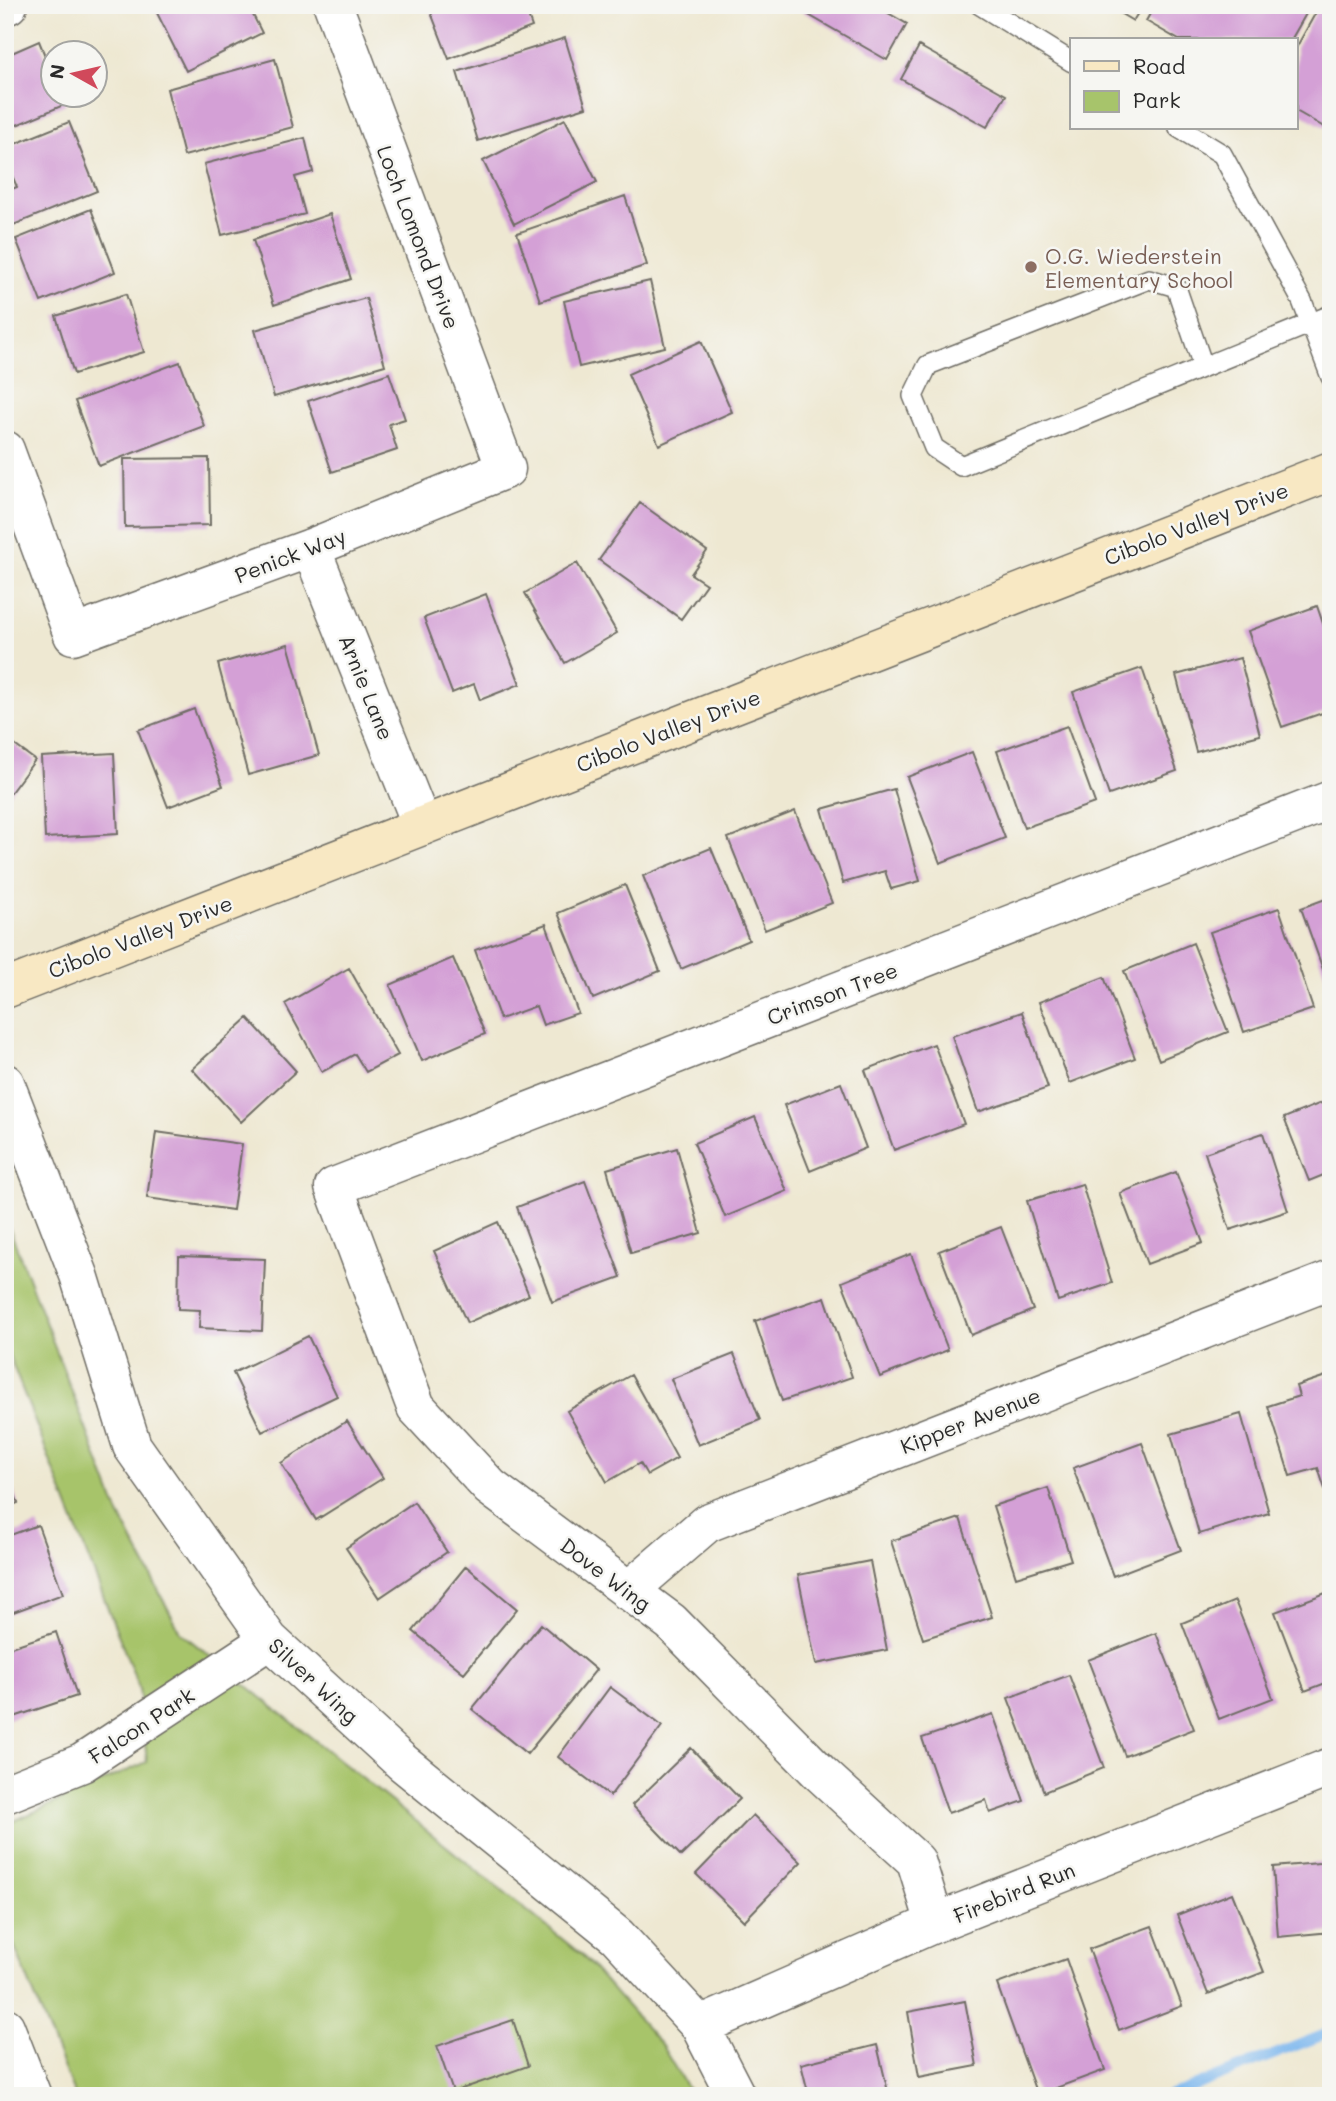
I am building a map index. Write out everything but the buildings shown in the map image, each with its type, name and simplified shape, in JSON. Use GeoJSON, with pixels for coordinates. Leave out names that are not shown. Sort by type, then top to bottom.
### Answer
{"type":"FeatureCollection","features":[{"type":"Feature","properties":{"kind":"main road","name":"Cibolo Valley Drive"},"geometry":{"type":"LineString","coordinates":[[5,989],[1331,471]]}},
{"type":"Feature","properties":{"kind":"street","name":"Loch Lomond Drive"},"geometry":{"type":"LineString","coordinates":[[332,5],[506,469]]}},
{"type":"Feature","properties":{"kind":"street","name":"Penick Way"},"geometry":{"type":"LineString","coordinates":[[5,450],[73,635],[311,548],[506,469]]}},
{"type":"Feature","properties":{"kind":"street","name":"Arnie Lane"},"geometry":{"type":"LineString","coordinates":[[311,548],[422,826]]}},
{"type":"Feature","properties":{"kind":"street","name":"Crimson Tree"},"geometry":{"type":"LineString","coordinates":[[334,1187],[1331,800]]}},
{"type":"Feature","properties":{"kind":"street","name":"Silver Wing"},"geometry":{"type":"LineString","coordinates":[[5,1083],[79,1275],[132,1446],[269,1640],[402,1762],[617,1936],[700,2026],[736,2096]]}},
{"type":"Feature","properties":{"kind":"street","name":"Dove Wing"},"geometry":{"type":"LineString","coordinates":[[334,1187],[416,1407],[490,1487],[671,1622],[820,1773],[916,1861],[935,1923]]}},
{"type":"Feature","properties":{"kind":"street","name":"Kipper Avenue"},"geometry":{"type":"LineString","coordinates":[[628,1591],[707,1523],[1331,1280]]}},
{"type":"Feature","properties":{"kind":"street","name":"Falcon Park"},"geometry":{"type":"LineString","coordinates":[[5,1794],[82,1763],[269,1640]]}},
{"type":"Feature","properties":{"kind":"street","name":"Firebird Run"},"geometry":{"type":"LineString","coordinates":[[700,2026],[935,1923],[1331,1767]]}},
{"type":"Feature","properties":{"kind":"street"},"geometry":{"type":"LineString","coordinates":[[5,2027],[32,2096]]}},
{"type":"Feature","properties":{"kind":"lane"},"geometry":{"type":"LineString","coordinates":[[980,5],[1070,61]]}},
{"type":"Feature","properties":{"kind":"lane"},"geometry":{"type":"LineString","coordinates":[[1182,130],[1222,154],[1302,301],[1331,377]]}},
{"type":"Feature","properties":{"kind":"lane"},"geometry":{"type":"LineString","coordinates":[[1203,366],[1175,287],[1149,279],[928,365],[913,396],[934,448],[961,467],[1331,315]]}},
{"type":"Feature","properties":{"kind":"green space"},"geometry":{"type":"Polygon","coordinates":[[[5,1217],[118,1512],[180,1632],[582,1955],[662,2046],[692,2096],[75,2096],[5,1923],[5,1825],[147,1762],[139,1688],[5,1345],[5,1217]]]}},
{"type":"Feature","properties":{"kind":"waterway"},"geometry":{"type":"LineString","coordinates":[[1169,2096],[1331,2032]]}},
{"type":"Feature","properties":{"kind":"place","name":"O.G. Wiederstein Elementary School"},"geometry":{"type":"Point","coordinates":[1031,267]}}]}
